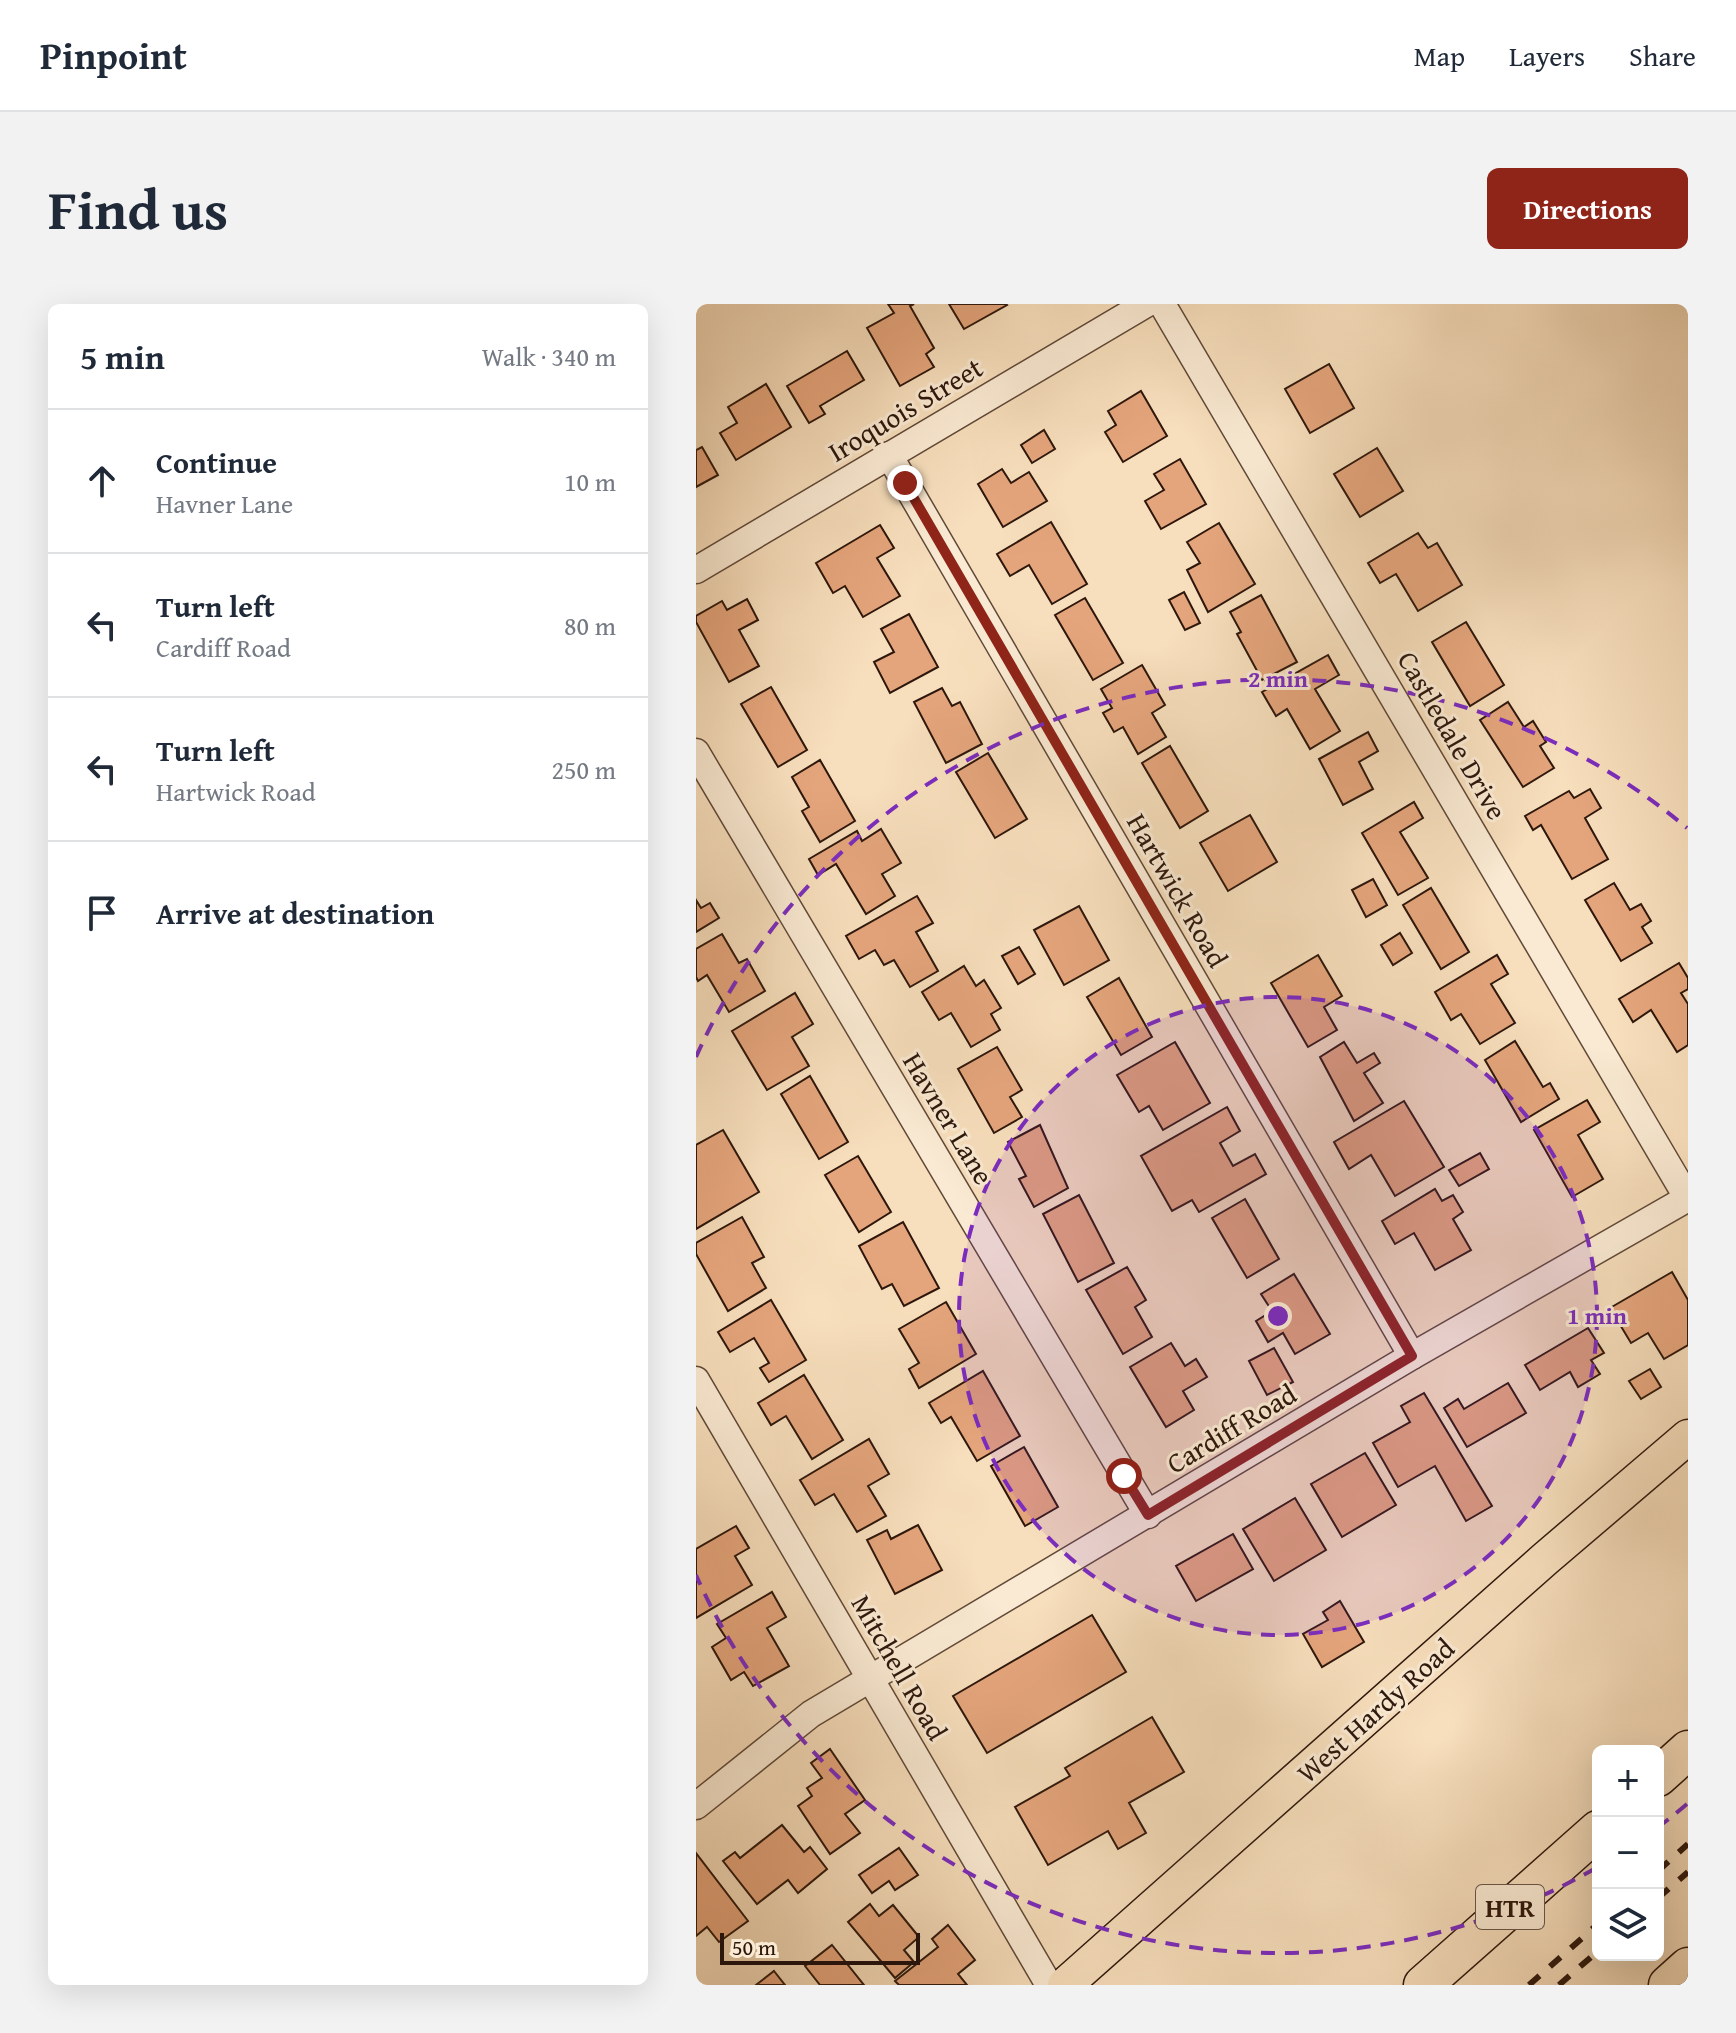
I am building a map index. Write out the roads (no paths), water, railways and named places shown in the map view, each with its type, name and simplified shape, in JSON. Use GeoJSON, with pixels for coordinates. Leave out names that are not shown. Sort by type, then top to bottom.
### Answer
{"type":"FeatureCollection","features":[{"type":"Feature","properties":{"kind":"highway"},"geometry":{"type":"LineString","coordinates":[[1664,1772],[1688,1750]]}},
{"type":"Feature","properties":{"kind":"highway","name":"HTR"},"geometry":{"type":"LineString","coordinates":[[1423,1985],[1592,1835]]}},
{"type":"Feature","properties":{"kind":"highway"},"geometry":{"type":"LineString","coordinates":[[1668,1985],[1688,1967]]}},
{"type":"Feature","properties":{"kind":"main road","name":"West Hardy Road"},"geometry":{"type":"LineString","coordinates":[[1065,1985],[1545,1559],[1688,1437]]}},
{"type":"Feature","properties":{"kind":"street","name":"Iroquois Street"},"geometry":{"type":"LineString","coordinates":[[696,570],[1146,304]]}},
{"type":"Feature","properties":{"kind":"street","name":"Castledale Drive"},"geometry":{"type":"LineString","coordinates":[[1162,304],[1688,1198]]}},
{"type":"Feature","properties":{"kind":"street","name":"Hartwick Road"},"geometry":{"type":"LineString","coordinates":[[889,455],[1412,1356]]}},
{"type":"Feature","properties":{"kind":"street","name":"Havner Lane"},"geometry":{"type":"LineString","coordinates":[[696,752],[1148,1515]]}},
{"type":"Feature","properties":{"kind":"street","name":"Cardiff Road"},"geometry":{"type":"LineString","coordinates":[[696,1806],[811,1714],[1412,1356],[1688,1198]]}},
{"type":"Feature","properties":{"kind":"street","name":"Mitchell Road"},"geometry":{"type":"LineString","coordinates":[[696,1380],[1049,1985]]}},
{"type":"Feature","properties":{"kind":"railway"},"geometry":{"type":"LineString","coordinates":[[1664,1866],[1688,1844]]}},
{"type":"Feature","properties":{"kind":"railway"},"geometry":{"type":"LineString","coordinates":[[1664,1893],[1688,1872]]}},
{"type":"Feature","properties":{"kind":"railway"},"geometry":{"type":"LineString","coordinates":[[1529,1985],[1592,1929]]}},
{"type":"Feature","properties":{"kind":"railway"},"geometry":{"type":"LineString","coordinates":[[1559,1985],[1592,1956]]}}]}
